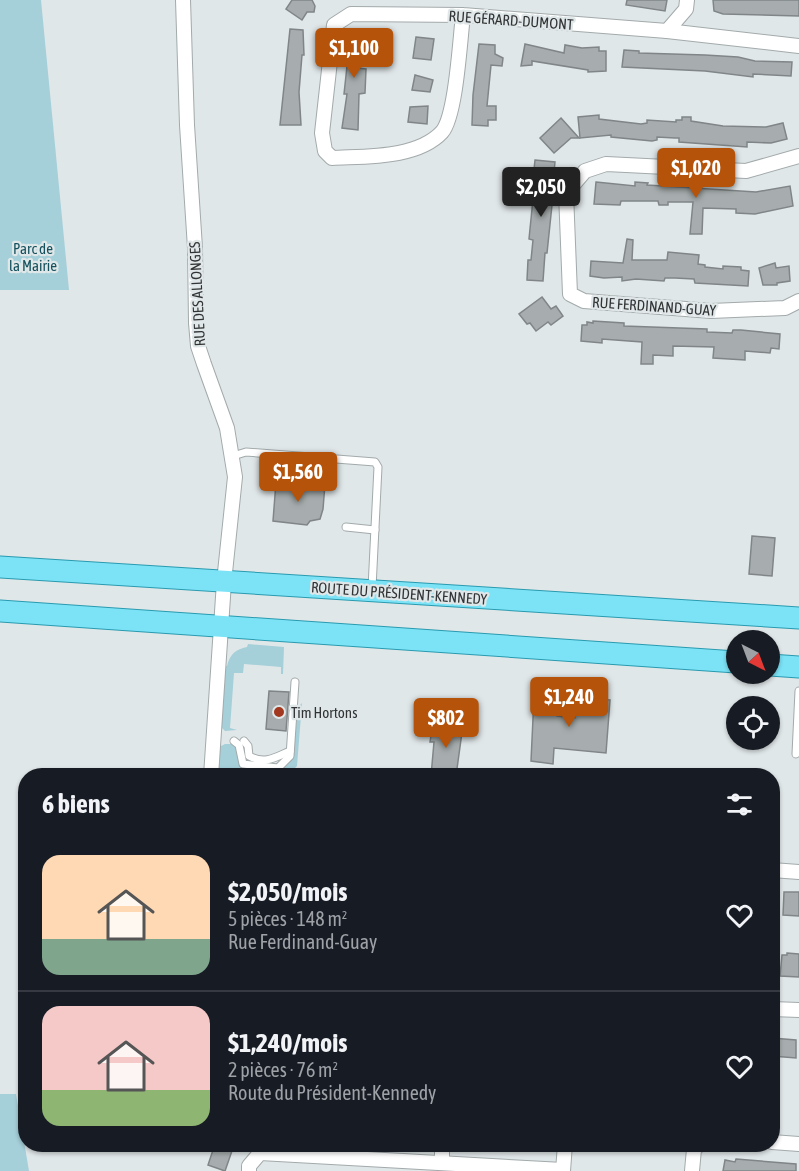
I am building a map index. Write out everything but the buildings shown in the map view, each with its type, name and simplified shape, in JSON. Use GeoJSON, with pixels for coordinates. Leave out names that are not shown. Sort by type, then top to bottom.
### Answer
{"type":"FeatureCollection","features":[{"type":"Feature","properties":{"kind":"main road","name":"ROUTE DU PRÉSIDENT-KENNEDY"},"geometry":{"type":"LineString","coordinates":[[0,567],[799,618]]}},
{"type":"Feature","properties":{"kind":"main road"},"geometry":{"type":"LineString","coordinates":[[0,610],[726,661]]}},
{"type":"Feature","properties":{"kind":"main road"},"geometry":{"type":"LineString","coordinates":[[780,666],[799,667]]}},
{"type":"Feature","properties":{"kind":"street","name":"RUE DES ALLONGES"},"geometry":{"type":"LineString","coordinates":[[183,0],[198,346],[211,386],[224,414],[235,477],[224,582],[212,768]]}},
{"type":"Feature","properties":{"kind":"street"},"geometry":{"type":"LineString","coordinates":[[667,31],[686,9],[687,0]]}},
{"type":"Feature","properties":{"kind":"street","name":"RUE GÉRARD-DUMONT"},"geometry":{"type":"LineString","coordinates":[[463,15],[450,116],[442,132],[424,145],[388,156],[332,158],[325,151],[322,133],[334,25],[351,14],[463,15],[667,31],[799,46]]}},
{"type":"Feature","properties":{"kind":"street","name":"RUE FERDINAND-GUAY"},"geometry":{"type":"LineString","coordinates":[[799,156],[746,171],[606,164],[585,171],[566,193],[570,294],[584,301],[711,311],[785,308],[799,301]]}},
{"type":"Feature","properties":{"kind":"street"},"geometry":{"type":"LineString","coordinates":[[780,871],[799,872]]}},
{"type":"Feature","properties":{"kind":"street"},"geometry":{"type":"LineString","coordinates":[[780,1009],[799,1010]]}},
{"type":"Feature","properties":{"kind":"street"},"geometry":{"type":"LineString","coordinates":[[780,1143],[799,1144]]}},
{"type":"Feature","properties":{"kind":"street"},"geometry":{"type":"LineString","coordinates":[[442,1152],[442,1163]]}},
{"type":"Feature","properties":{"kind":"street"},"geometry":{"type":"LineString","coordinates":[[249,1171],[249,1166],[260,1153],[563,1171],[564,1152]]}},
{"type":"Feature","properties":{"kind":"street"},"geometry":{"type":"LineString","coordinates":[[692,1171],[694,1152]]}},
{"type":"Feature","properties":{"kind":"lane"},"geometry":{"type":"LineString","coordinates":[[233,456],[246,452],[375,462],[378,467],[372,591]]}},
{"type":"Feature","properties":{"kind":"lane"},"geometry":{"type":"LineString","coordinates":[[346,527],[375,530]]}},
{"type":"Feature","properties":{"kind":"lane"},"geometry":{"type":"LineString","coordinates":[[234,741],[239,745],[241,761],[245,765],[278,768],[287,760],[290,751],[295,682]]}},
{"type":"Feature","properties":{"kind":"lane"},"geometry":{"type":"LineString","coordinates":[[796,754],[799,691]]}},
{"type":"Feature","properties":{"kind":"lane"},"geometry":{"type":"LineString","coordinates":[[244,741],[248,746],[249,756],[254,759],[275,760],[290,751]]}},
{"type":"Feature","properties":{"kind":"green space","name":"Parc de la Mairie"},"geometry":{"type":"Polygon","coordinates":[[[0,0],[41,0],[69,290],[0,290],[0,0]]]}},
{"type":"Feature","properties":{"kind":"green space"},"geometry":{"type":"Polygon","coordinates":[[[248,644],[284,647],[283,674],[281,674],[281,667],[244,664],[243,673],[234,673],[230,728],[237,730],[225,731],[221,727],[224,666],[227,666],[234,653],[247,647],[248,644]]]}},
{"type":"Feature","properties":{"kind":"green space"},"geometry":{"type":"Polygon","coordinates":[[[302,703],[297,766],[281,768],[293,758],[298,707],[302,703]]]}},
{"type":"Feature","properties":{"kind":"green space"},"geometry":{"type":"Polygon","coordinates":[[[225,744],[235,744],[240,767],[250,768],[219,768],[219,747],[225,744]]]}},
{"type":"Feature","properties":{"kind":"green space"},"geometry":{"type":"Polygon","coordinates":[[[0,1094],[16,1094],[18,1152],[26,1152],[29,1171],[0,1171],[0,1094]]]}},
{"type":"Feature","properties":{"kind":"place","name":"Tim Hortons"},"geometry":{"type":"Point","coordinates":[279,712]}}]}
